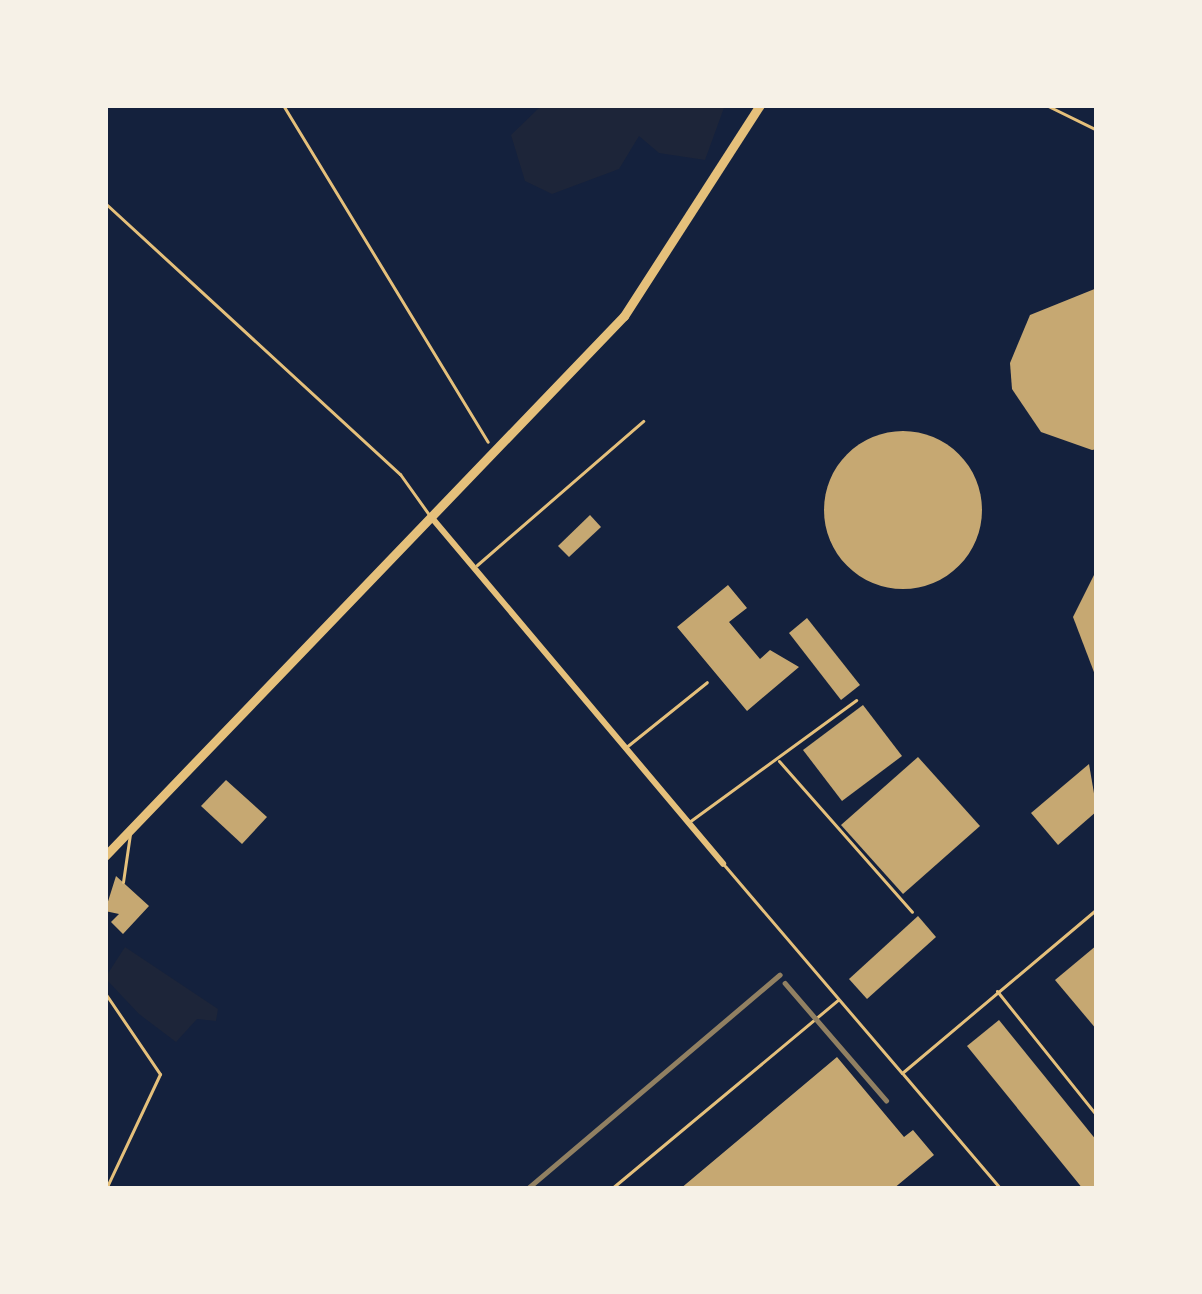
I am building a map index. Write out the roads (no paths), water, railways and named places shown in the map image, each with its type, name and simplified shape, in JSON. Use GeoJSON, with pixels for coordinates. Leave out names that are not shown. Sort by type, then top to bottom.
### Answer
{"type":"FeatureCollection","features":[{"type":"Feature","properties":{"kind":"main road"},"geometry":{"type":"LineString","coordinates":[[105,856],[494,452],[663,268],[760,105]]}},
{"type":"Feature","properties":{"kind":"street"},"geometry":{"type":"LineString","coordinates":[[430,517],[723,864]]}},
{"type":"Feature","properties":{"kind":"lane"},"geometry":{"type":"LineString","coordinates":[[1046,105],[1097,130]]}},
{"type":"Feature","properties":{"kind":"lane"},"geometry":{"type":"LineString","coordinates":[[105,202],[400,474],[430,517]]}},
{"type":"Feature","properties":{"kind":"lane"},"geometry":{"type":"LineString","coordinates":[[473,568],[643,421]]}},
{"type":"Feature","properties":{"kind":"lane"},"geometry":{"type":"LineString","coordinates":[[624,749],[707,682]]}},
{"type":"Feature","properties":{"kind":"lane"},"geometry":{"type":"LineString","coordinates":[[688,823],[856,700]]}},
{"type":"Feature","properties":{"kind":"lane"},"geometry":{"type":"LineString","coordinates":[[777,760],[912,912]]}},
{"type":"Feature","properties":{"kind":"lane"},"geometry":{"type":"LineString","coordinates":[[123,882],[134,867],[130,829]]}},
{"type":"Feature","properties":{"kind":"lane"},"geometry":{"type":"LineString","coordinates":[[723,864],[1001,1189]]}},
{"type":"Feature","properties":{"kind":"lane"},"geometry":{"type":"LineString","coordinates":[[902,1072],[1097,909]]}},
{"type":"Feature","properties":{"kind":"lane"},"geometry":{"type":"LineString","coordinates":[[997,991],[1097,1115]]}},
{"type":"Feature","properties":{"kind":"lane"},"geometry":{"type":"LineString","coordinates":[[105,993],[160,1074],[106,1189]]}},
{"type":"Feature","properties":{"kind":"lane"},"geometry":{"type":"LineString","coordinates":[[611,1189],[839,998]]}},
{"type":"Feature","properties":{"kind":"railway"},"geometry":{"type":"LineString","coordinates":[[527,1189],[779,975]]}},
{"type":"Feature","properties":{"kind":"railway"},"geometry":{"type":"LineString","coordinates":[[785,983],[886,1100]]}}]}
